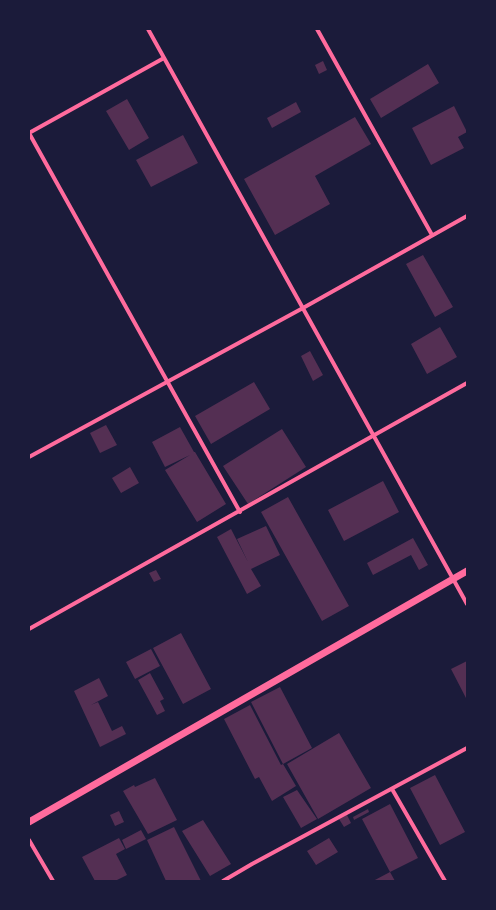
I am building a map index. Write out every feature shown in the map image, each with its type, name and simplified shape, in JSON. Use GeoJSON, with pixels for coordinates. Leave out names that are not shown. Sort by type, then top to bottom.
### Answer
{"type":"FeatureCollection","features":[{"type":"Feature","properties":{"kind":"street"},"geometry":{"type":"LineString","coordinates":[[148,29],[467,604]]}},
{"type":"Feature","properties":{"kind":"street"},"geometry":{"type":"LineString","coordinates":[[317,29],[432,235]]}},
{"type":"Feature","properties":{"kind":"street"},"geometry":{"type":"LineString","coordinates":[[164,58],[29,133],[240,512]]}},
{"type":"Feature","properties":{"kind":"street"},"geometry":{"type":"LineString","coordinates":[[29,457],[303,308],[467,216]]}},
{"type":"Feature","properties":{"kind":"street"},"geometry":{"type":"LineString","coordinates":[[29,629],[240,512],[373,435],[467,384]]}},
{"type":"Feature","properties":{"kind":"street"},"geometry":{"type":"LineString","coordinates":[[29,822],[467,571]]}},
{"type":"Feature","properties":{"kind":"street"},"geometry":{"type":"LineString","coordinates":[[223,881],[467,748]]}},
{"type":"Feature","properties":{"kind":"street"},"geometry":{"type":"LineString","coordinates":[[392,789],[445,881]]}},
{"type":"Feature","properties":{"kind":"street"},"geometry":{"type":"LineString","coordinates":[[29,840],[53,881]]}},
{"type":"Feature","properties":{"kind":"building"},"geometry":{"type":"Polygon","coordinates":[[[323,61],[327,70],[319,74],[315,65],[323,61]]]}},
{"type":"Feature","properties":{"kind":"building"},"geometry":{"type":"Polygon","coordinates":[[[428,64],[439,83],[381,118],[370,99],[428,64]]]}},
{"type":"Feature","properties":{"kind":"building"},"geometry":{"type":"Polygon","coordinates":[[[127,99],[149,138],[129,150],[106,111],[127,99]]]}},
{"type":"Feature","properties":{"kind":"building"},"geometry":{"type":"Polygon","coordinates":[[[296,102],[301,112],[272,128],[267,118],[296,102]]]}},
{"type":"Feature","properties":{"kind":"building"},"geometry":{"type":"Polygon","coordinates":[[[454,106],[467,132],[458,137],[464,148],[431,165],[412,128],[454,106]]]}},
{"type":"Feature","properties":{"kind":"building"},"geometry":{"type":"Polygon","coordinates":[[[355,117],[371,144],[315,176],[330,204],[275,235],[244,179],[355,117]]]}},
{"type":"Feature","properties":{"kind":"building"},"geometry":{"type":"Polygon","coordinates":[[[183,135],[198,163],[151,187],[136,160],[183,135]]]}},
{"type":"Feature","properties":{"kind":"building"},"geometry":{"type":"Polygon","coordinates":[[[423,255],[453,307],[435,317],[406,264],[423,255]]]}},
{"type":"Feature","properties":{"kind":"building"},"geometry":{"type":"Polygon","coordinates":[[[440,327],[457,357],[427,374],[411,344],[440,327]]]}},
{"type":"Feature","properties":{"kind":"building"},"geometry":{"type":"Polygon","coordinates":[[[310,351],[323,375],[313,381],[301,356],[310,351]]]}},
{"type":"Feature","properties":{"kind":"building"},"geometry":{"type":"Polygon","coordinates":[[[254,382],[270,409],[211,444],[195,416],[254,382]]]}},
{"type":"Feature","properties":{"kind":"building"},"geometry":{"type":"Polygon","coordinates":[[[106,425],[117,445],[100,453],[90,433],[106,425]]]}},
{"type":"Feature","properties":{"kind":"building"},"geometry":{"type":"Polygon","coordinates":[[[180,427],[226,504],[197,522],[165,470],[190,455],[165,467],[152,442],[180,427]]]}},
{"type":"Feature","properties":{"kind":"building"},"geometry":{"type":"Polygon","coordinates":[[[282,429],[306,467],[248,504],[223,466],[282,429]]]}},
{"type":"Feature","properties":{"kind":"building"},"geometry":{"type":"Polygon","coordinates":[[[130,467],[139,483],[121,493],[112,478],[130,467]]]}},
{"type":"Feature","properties":{"kind":"building"},"geometry":{"type":"Polygon","coordinates":[[[383,481],[399,512],[344,541],[328,510],[383,481]]]}},
{"type":"Feature","properties":{"kind":"building"},"geometry":{"type":"Polygon","coordinates":[[[288,497],[349,606],[322,621],[261,512],[288,497]]]}},
{"type":"Feature","properties":{"kind":"building"},"geometry":{"type":"Polygon","coordinates":[[[266,526],[280,555],[251,569],[261,586],[247,594],[217,537],[231,529],[248,562],[237,539],[266,526]]]}},
{"type":"Feature","properties":{"kind":"building"},"geometry":{"type":"Polygon","coordinates":[[[413,538],[428,565],[419,570],[411,555],[373,575],[367,563],[413,538]]]}},
{"type":"Feature","properties":{"kind":"building"},"geometry":{"type":"Polygon","coordinates":[[[156,570],[161,579],[154,582],[149,573],[156,570]]]}},
{"type":"Feature","properties":{"kind":"building"},"geometry":{"type":"Polygon","coordinates":[[[181,633],[211,689],[183,704],[153,648],[181,633]]]}},
{"type":"Feature","properties":{"kind":"building"},"geometry":{"type":"Polygon","coordinates":[[[151,649],[160,666],[135,679],[126,662],[151,649]]]}},
{"type":"Feature","properties":{"kind":"building"},"geometry":{"type":"Polygon","coordinates":[[[467,661],[467,700],[451,669],[467,661]]]}},
{"type":"Feature","properties":{"kind":"building"},"geometry":{"type":"Polygon","coordinates":[[[150,673],[164,699],[160,701],[165,711],[157,715],[138,680],[150,673]]]}},
{"type":"Feature","properties":{"kind":"building"},"geometry":{"type":"Polygon","coordinates":[[[99,678],[108,696],[91,705],[98,702],[112,731],[122,726],[126,734],[100,747],[74,691],[99,678]]]}},
{"type":"Feature","properties":{"kind":"building"},"geometry":{"type":"Polygon","coordinates":[[[280,687],[312,748],[283,764],[251,702],[280,687]]]}},
{"type":"Feature","properties":{"kind":"building"},"geometry":{"type":"Polygon","coordinates":[[[250,705],[281,765],[283,764],[296,786],[272,801],[259,777],[255,779],[224,719],[250,705]]]}},
{"type":"Feature","properties":{"kind":"building"},"geometry":{"type":"Polygon","coordinates":[[[339,733],[371,788],[318,819],[287,764],[339,733]]]}},
{"type":"Feature","properties":{"kind":"building"},"geometry":{"type":"Polygon","coordinates":[[[435,775],[465,832],[440,845],[410,788],[435,775]]]}},
{"type":"Feature","properties":{"kind":"building"},"geometry":{"type":"Polygon","coordinates":[[[155,778],[177,820],[148,834],[123,791],[134,785],[135,787],[155,778]]]}},
{"type":"Feature","properties":{"kind":"building"},"geometry":{"type":"Polygon","coordinates":[[[297,790],[317,819],[301,828],[283,797],[297,790]]]}},
{"type":"Feature","properties":{"kind":"building"},"geometry":{"type":"Polygon","coordinates":[[[390,804],[418,858],[390,872],[362,819],[390,804]]]}},
{"type":"Feature","properties":{"kind":"building"},"geometry":{"type":"Polygon","coordinates":[[[368,809],[369,812],[354,820],[353,817],[368,809]]]}},
{"type":"Feature","properties":{"kind":"building"},"geometry":{"type":"Polygon","coordinates":[[[119,811],[124,822],[115,826],[110,815],[119,811]]]}},
{"type":"Feature","properties":{"kind":"building"},"geometry":{"type":"Polygon","coordinates":[[[347,815],[351,823],[344,827],[339,819],[347,815]]]}},
{"type":"Feature","properties":{"kind":"building"},"geometry":{"type":"Polygon","coordinates":[[[203,820],[231,864],[210,876],[182,831],[203,820]]]}},
{"type":"Feature","properties":{"kind":"building"},"geometry":{"type":"Polygon","coordinates":[[[174,827],[201,881],[166,881],[147,840],[174,827]]]}},
{"type":"Feature","properties":{"kind":"building"},"geometry":{"type":"Polygon","coordinates":[[[141,830],[146,839],[126,849],[122,840],[141,830]]]}},
{"type":"Feature","properties":{"kind":"building"},"geometry":{"type":"Polygon","coordinates":[[[119,838],[125,849],[116,854],[127,875],[115,881],[95,881],[82,857],[119,838]]]}},
{"type":"Feature","properties":{"kind":"building"},"geometry":{"type":"Polygon","coordinates":[[[329,838],[338,852],[316,865],[307,851],[329,838]]]}},
{"type":"Feature","properties":{"kind":"building"},"geometry":{"type":"Polygon","coordinates":[[[390,872],[395,881],[373,881],[390,872]]]}}]}
